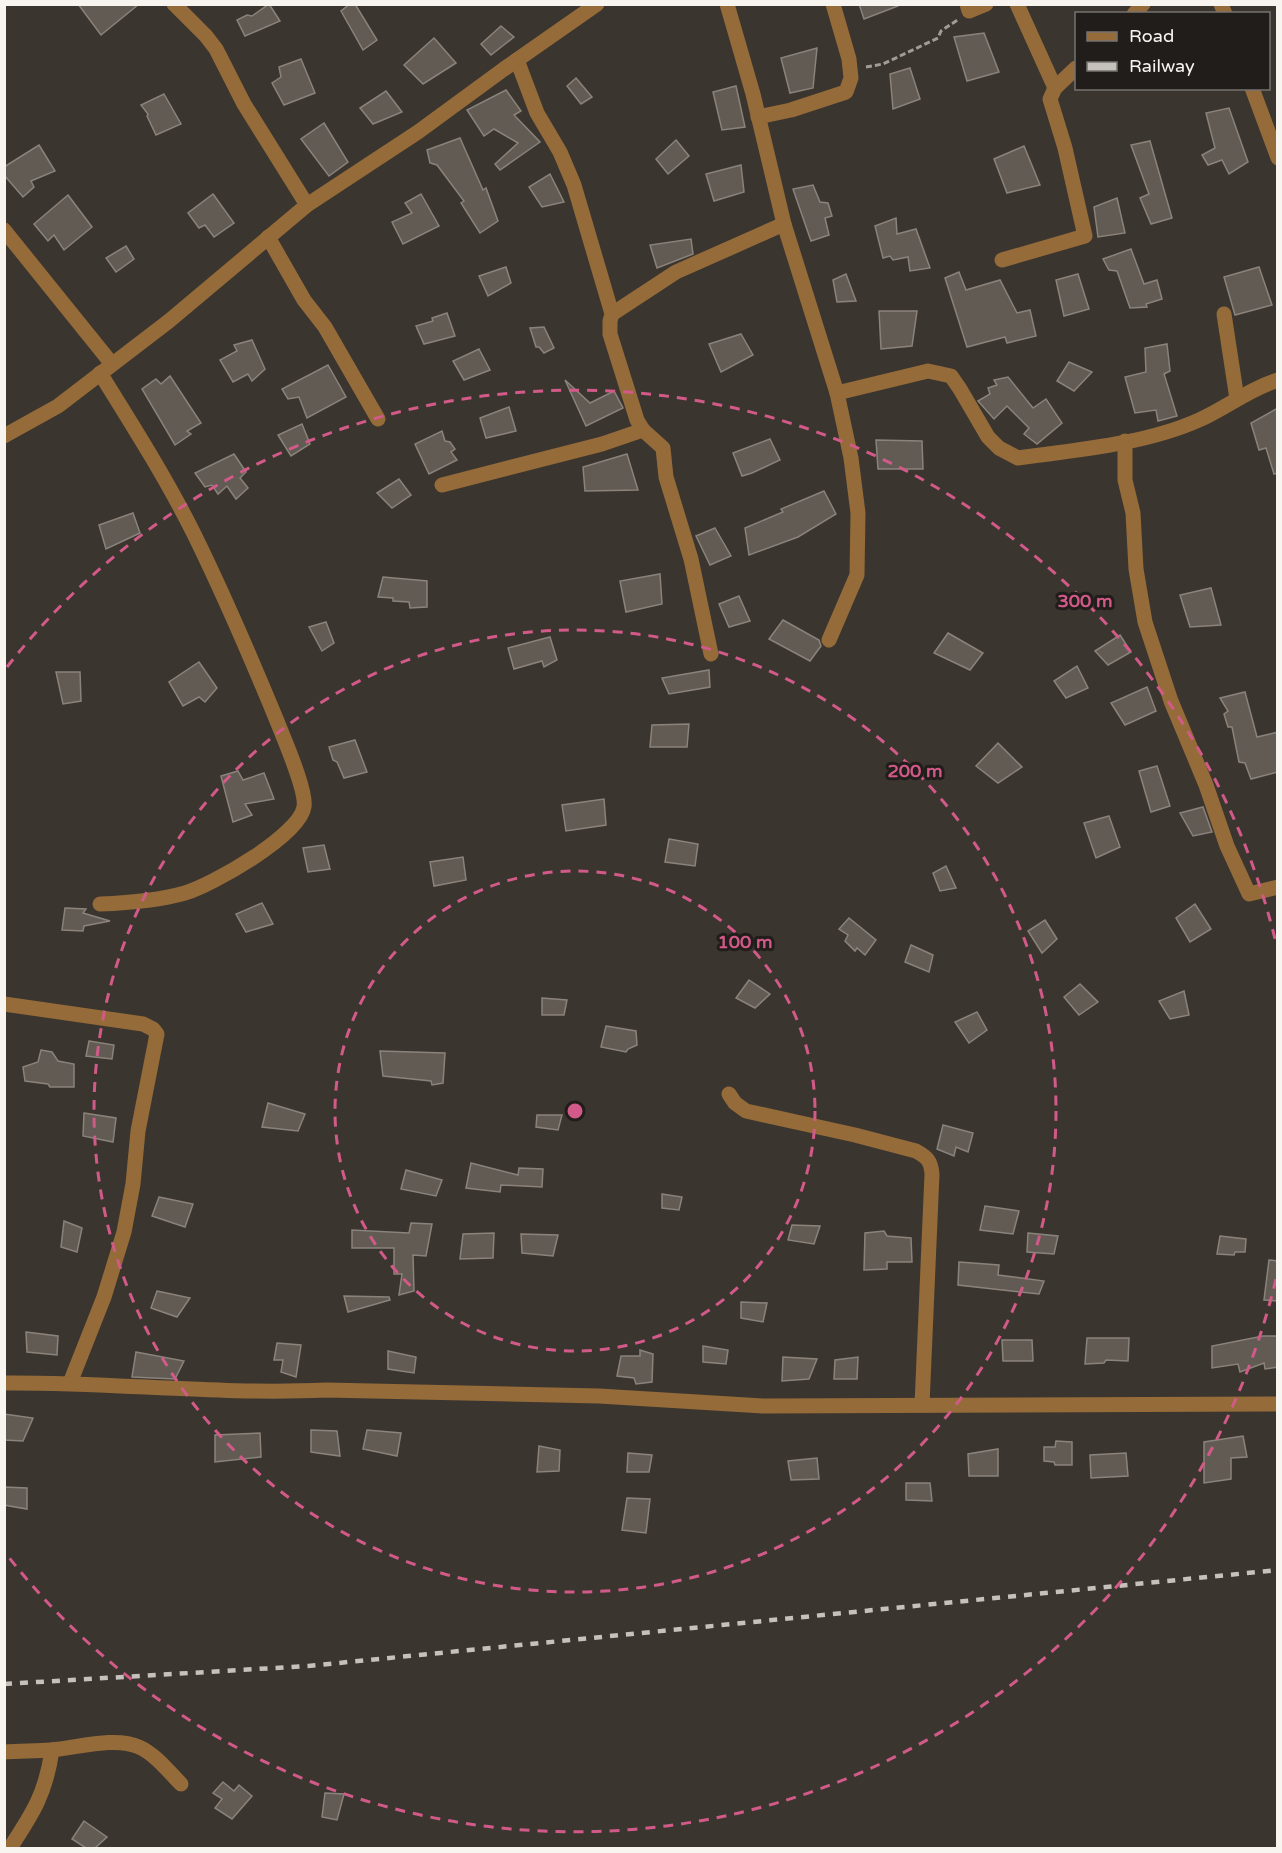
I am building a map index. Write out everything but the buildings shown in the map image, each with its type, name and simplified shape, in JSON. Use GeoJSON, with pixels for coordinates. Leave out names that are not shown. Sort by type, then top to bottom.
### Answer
{"type":"FeatureCollection","features":[{"type":"Feature","properties":{"kind":"street"},"geometry":{"type":"LineString","coordinates":[[174,4],[216,49],[244,104],[307,205]]}},
{"type":"Feature","properties":{"kind":"street"},"geometry":{"type":"LineString","coordinates":[[4,436],[58,406],[169,321],[307,205],[418,132],[597,4]]}},
{"type":"Feature","properties":{"kind":"street"},"geometry":{"type":"LineString","coordinates":[[727,4],[784,224],[837,393],[852,458],[858,513],[857,575],[829,640]]}},
{"type":"Feature","properties":{"kind":"street"},"geometry":{"type":"LineString","coordinates":[[758,117],[791,110],[846,92],[851,78],[850,69],[833,4]]}},
{"type":"Feature","properties":{"kind":"street"},"geometry":{"type":"LineString","coordinates":[[969,8],[986,4]]}},
{"type":"Feature","properties":{"kind":"street"},"geometry":{"type":"LineString","coordinates":[[1017,4],[1055,88]]}},
{"type":"Feature","properties":{"kind":"street"},"geometry":{"type":"LineString","coordinates":[[517,60],[537,113],[560,152],[574,185],[612,314],[610,334],[637,420],[643,430],[663,448],[666,477],[692,559],[711,654]]}},
{"type":"Feature","properties":{"kind":"street"},"geometry":{"type":"LineString","coordinates":[[1002,260],[1086,236],[1065,148],[1050,99],[1055,88],[1075,70]]}},
{"type":"Feature","properties":{"kind":"street"},"geometry":{"type":"LineString","coordinates":[[1253,90],[1277,156]]}},
{"type":"Feature","properties":{"kind":"street"},"geometry":{"type":"LineString","coordinates":[[612,314],[676,272],[784,224]]}},
{"type":"Feature","properties":{"kind":"street"},"geometry":{"type":"LineString","coordinates":[[4,230],[106,368],[194,534],[257,673],[293,761],[305,805],[301,818],[265,849],[213,880],[186,892],[136,903],[99,904]]}},
{"type":"Feature","properties":{"kind":"street"},"geometry":{"type":"LineString","coordinates":[[268,237],[304,300],[325,327],[378,419]]}},
{"type":"Feature","properties":{"kind":"street"},"geometry":{"type":"LineString","coordinates":[[1224,314],[1237,399]]}},
{"type":"Feature","properties":{"kind":"street"},"geometry":{"type":"LineString","coordinates":[[837,393],[928,371],[951,376],[988,437],[999,448],[1018,458],[1154,436],[1199,420],[1260,386],[1278,380]]}},
{"type":"Feature","properties":{"kind":"street"},"geometry":{"type":"LineString","coordinates":[[442,485],[602,444],[643,430]]}},
{"type":"Feature","properties":{"kind":"street"},"geometry":{"type":"LineString","coordinates":[[1125,441],[1125,480],[1133,513],[1136,569],[1145,622],[1160,669],[1244,886],[1249,894],[1278,887]]}},
{"type":"Feature","properties":{"kind":"street"},"geometry":{"type":"LineString","coordinates":[[4,1004],[143,1024],[157,1034],[138,1131],[133,1184],[124,1232],[104,1297],[70,1383]]}},
{"type":"Feature","properties":{"kind":"street"},"geometry":{"type":"LineString","coordinates":[[729,1094],[735,1103],[746,1111],[855,1135],[906,1149],[925,1155],[931,1162],[922,1405]]}},
{"type":"Feature","properties":{"kind":"street"},"geometry":{"type":"LineString","coordinates":[[4,1383],[70,1383],[142,1388],[283,1392],[326,1390],[599,1396],[763,1406],[1278,1404]]}},
{"type":"Feature","properties":{"kind":"street"},"geometry":{"type":"LineString","coordinates":[[4,1752],[128,1743],[150,1754],[181,1784]]}},
{"type":"Feature","properties":{"kind":"street"},"geometry":{"type":"LineString","coordinates":[[10,1848],[33,1814],[45,1787],[52,1750]]}},
{"type":"Feature","properties":{"kind":"path"},"geometry":{"type":"LineString","coordinates":[[850,69],[883,64],[915,50],[938,38],[941,31],[969,8]]}},
{"type":"Feature","properties":{"kind":"railway"},"geometry":{"type":"LineString","coordinates":[[4,1684],[308,1666],[1278,1570]]}}]}
